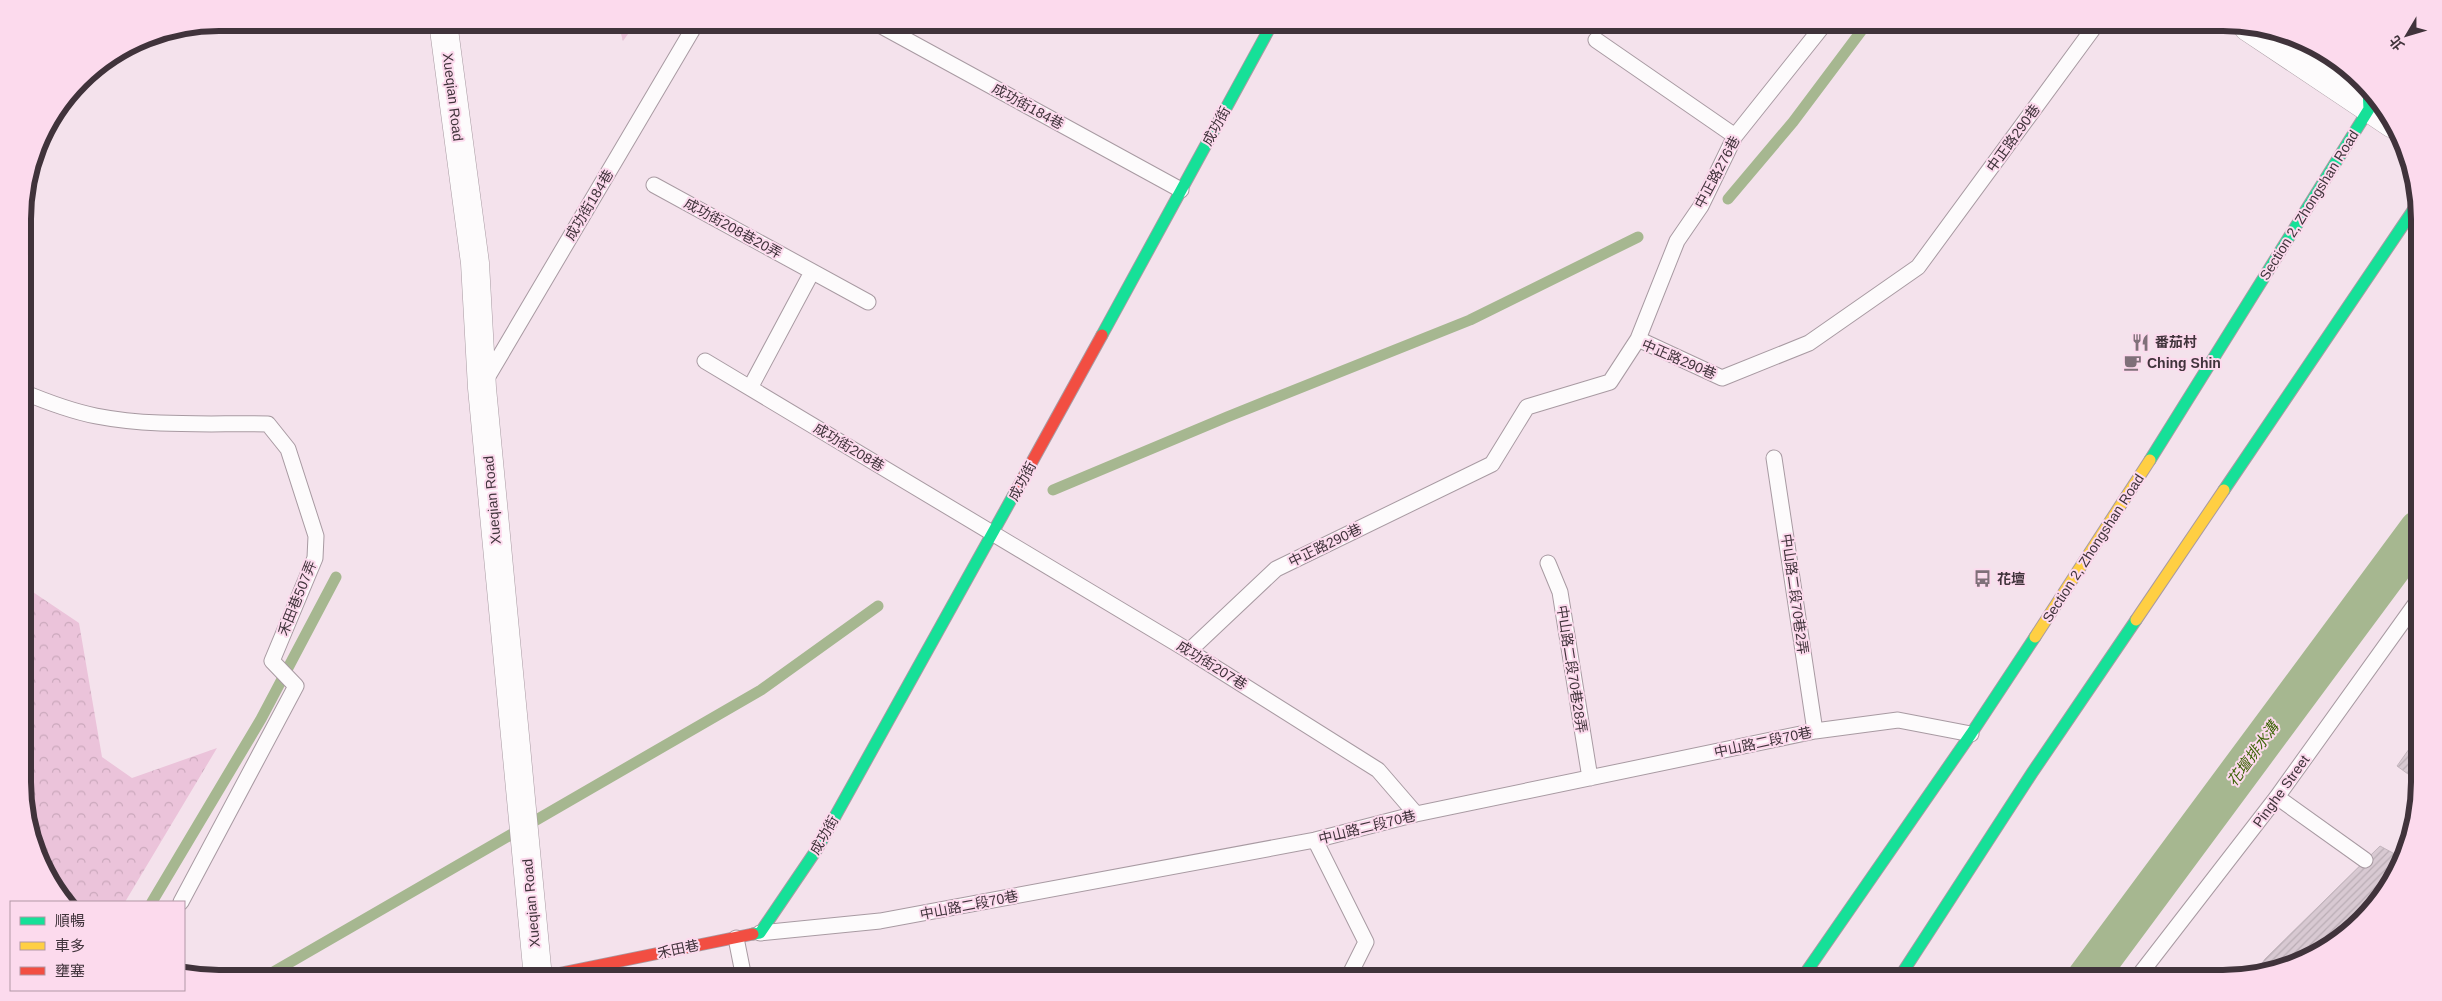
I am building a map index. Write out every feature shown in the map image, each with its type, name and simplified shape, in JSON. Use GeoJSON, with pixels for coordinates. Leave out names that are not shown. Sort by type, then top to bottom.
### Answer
{"type":"FeatureCollection","features":[{"type":"Feature","properties":{"kind":"main road","name":"成功街"},"geometry":{"type":"LineString","coordinates":[[760,933],[817,849],[994,534],[1267,31]]}},
{"type":"Feature","properties":{"kind":"main road","name":"Section 2, Zhongshan Road"},"geometry":{"type":"LineString","coordinates":[[1808,970],[1971,734],[2124,502],[2368,100]]}},
{"type":"Feature","properties":{"kind":"main road"},"geometry":{"type":"LineString","coordinates":[[1904,970],[2032,774],[2411,214]]}},
{"type":"Feature","properties":{"kind":"main road","name":"禾田巷"},"geometry":{"type":"LineString","coordinates":[[578,970],[760,933]]}},
{"type":"Feature","properties":{"kind":"street","name":"Xueqian Road"},"geometry":{"type":"LineString","coordinates":[[444,31],[475,263],[482,388],[537,970]]}},
{"type":"Feature","properties":{"kind":"street"},"geometry":{"type":"LineString","coordinates":[[2260,35],[2366,98]]}},
{"type":"Feature","properties":{"kind":"lane","name":"成功街184巷"},"geometry":{"type":"LineString","coordinates":[[482,388],[692,31]]}},
{"type":"Feature","properties":{"kind":"lane","name":"成功街184巷"},"geometry":{"type":"LineString","coordinates":[[890,31],[1181,190]]}},
{"type":"Feature","properties":{"kind":"lane","name":"中正路276巷"},"geometry":{"type":"LineString","coordinates":[[1638,339],[1677,242],[1701,206],[1735,136],[1819,31]]}},
{"type":"Feature","properties":{"kind":"lane","name":"中正路290巷"},"geometry":{"type":"LineString","coordinates":[[1189,650],[1276,569],[1492,464],[1527,407],[1610,382],[1638,339],[1722,378],[1809,343],[1918,267],[2091,31]]}},
{"type":"Feature","properties":{"kind":"lane"},"geometry":{"type":"LineString","coordinates":[[1596,40],[1735,136]]}},
{"type":"Feature","properties":{"kind":"lane","name":"成功街208巷20弄"},"geometry":{"type":"LineString","coordinates":[[654,184],[868,302]]}},
{"type":"Feature","properties":{"kind":"lane"},"geometry":{"type":"LineString","coordinates":[[750,388],[812,272]]}},
{"type":"Feature","properties":{"kind":"lane","name":"成功街208巷"},"geometry":{"type":"LineString","coordinates":[[705,361],[994,534]]}},
{"type":"Feature","properties":{"kind":"lane","name":"禾田巷507弄"},"geometry":{"type":"LineString","coordinates":[[31,395],[60,407],[97,416],[149,422],[268,424],[288,449],[316,536],[315,558],[272,661],[296,686],[181,901]]}},
{"type":"Feature","properties":{"kind":"lane","name":"中山路二段70巷2弄"},"geometry":{"type":"LineString","coordinates":[[1774,458],[1815,731]]}},
{"type":"Feature","properties":{"kind":"lane","name":"成功街207巷"},"geometry":{"type":"LineString","coordinates":[[994,534],[1189,650],[1378,770],[1416,814]]}},
{"type":"Feature","properties":{"kind":"lane","name":"中山路二段70巷28弄"},"geometry":{"type":"LineString","coordinates":[[1548,563],[1560,592],[1590,778]]}},
{"type":"Feature","properties":{"kind":"lane","name":"Pinghe Street"},"geometry":{"type":"LineString","coordinates":[[2143,970],[2216,879],[2277,797],[2411,610]]}},
{"type":"Feature","properties":{"kind":"lane","name":"中山路二段70巷"},"geometry":{"type":"LineString","coordinates":[[760,933],[880,921],[1315,840],[1416,814],[1815,731],[1898,720],[1971,734]]}},
{"type":"Feature","properties":{"kind":"lane"},"geometry":{"type":"LineString","coordinates":[[2277,797],[2365,860]]}},
{"type":"Feature","properties":{"kind":"lane"},"geometry":{"type":"LineString","coordinates":[[1315,840],[1366,942],[1352,970]]}},
{"type":"Feature","properties":{"kind":"lane"},"geometry":{"type":"LineString","coordinates":[[736,938],[742,970]]}},
{"type":"Feature","properties":{"kind":"green space"},"geometry":{"type":"Polygon","coordinates":[[[620,31],[630,31],[623,41],[620,31]]]}},
{"type":"Feature","properties":{"kind":"green space"},"geometry":{"type":"Polygon","coordinates":[[[31,591],[79,623],[102,757],[132,778],[217,748],[126,901],[74,901],[56,876],[46,854],[41,842],[33,807],[31,782],[31,591]]]}},
{"type":"Feature","properties":{"kind":"building"},"geometry":{"type":"Polygon","coordinates":[[[2411,746],[2411,776],[2397,766],[2411,746]]]}},
{"type":"Feature","properties":{"kind":"building"},"geometry":{"type":"Polygon","coordinates":[[[2380,846],[2396,855],[2386,876],[2372,896],[2356,915],[2337,931],[2317,945],[2283,960],[2260,966],[2265,959],[2380,846]]]}},
{"type":"Feature","properties":{"kind":"waterway"},"geometry":{"type":"LineString","coordinates":[[1728,199],[1793,122],[1861,31]]}},
{"type":"Feature","properties":{"kind":"waterway"},"geometry":{"type":"LineString","coordinates":[[1053,490],[1227,417],[1470,320],[1638,237]]}},
{"type":"Feature","properties":{"kind":"waterway","name":"花壇排水溝"},"geometry":{"type":"LineString","coordinates":[[2093,970],[2411,541]]}},
{"type":"Feature","properties":{"kind":"waterway"},"geometry":{"type":"LineString","coordinates":[[153,901],[261,719],[336,577]]}},
{"type":"Feature","properties":{"kind":"waterway"},"geometry":{"type":"LineString","coordinates":[[277,970],[761,690],[878,606]]}},
{"type":"Feature","properties":{"kind":"traffic: fast"},"geometry":{"type":"LineString","coordinates":[[1102,335],[1268,31]]}},
{"type":"Feature","properties":{"kind":"traffic: fast"},"geometry":{"type":"LineString","coordinates":[[2150,460],[2369,109],[2369,101]]}},
{"type":"Feature","properties":{"kind":"traffic: fast"},"geometry":{"type":"LineString","coordinates":[[2224,490],[2411,214]]}},
{"type":"Feature","properties":{"kind":"traffic: fast"},"geometry":{"type":"LineString","coordinates":[[753,934],[760,933],[817,849],[1017,489]]}},
{"type":"Feature","properties":{"kind":"traffic: fast"},"geometry":{"type":"LineString","coordinates":[[1904,970],[2032,773],[2136,620]]}},
{"type":"Feature","properties":{"kind":"traffic: fast"},"geometry":{"type":"LineString","coordinates":[[1808,970],[1971,734],[2035,637]]}},
{"type":"Feature","properties":{"kind":"traffic: slow"},"geometry":{"type":"LineString","coordinates":[[2035,637],[2150,460]]}},
{"type":"Feature","properties":{"kind":"traffic: slow"},"geometry":{"type":"LineString","coordinates":[[2136,620],[2224,490]]}},
{"type":"Feature","properties":{"kind":"traffic: jam"},"geometry":{"type":"LineString","coordinates":[[1017,489],[1102,335]]}},
{"type":"Feature","properties":{"kind":"traffic: jam"},"geometry":{"type":"LineString","coordinates":[[576,970],[753,934]]}},
{"type":"Feature","properties":{"kind":"place","name":"番茄村"},"geometry":{"type":"Point","coordinates":[2141,342]}},
{"type":"Feature","properties":{"kind":"place","name":"Ching Shin"},"geometry":{"type":"Point","coordinates":[2133,363]}},
{"type":"Feature","properties":{"kind":"place","name":"花壇"},"geometry":{"type":"Point","coordinates":[1983,579]}}]}
